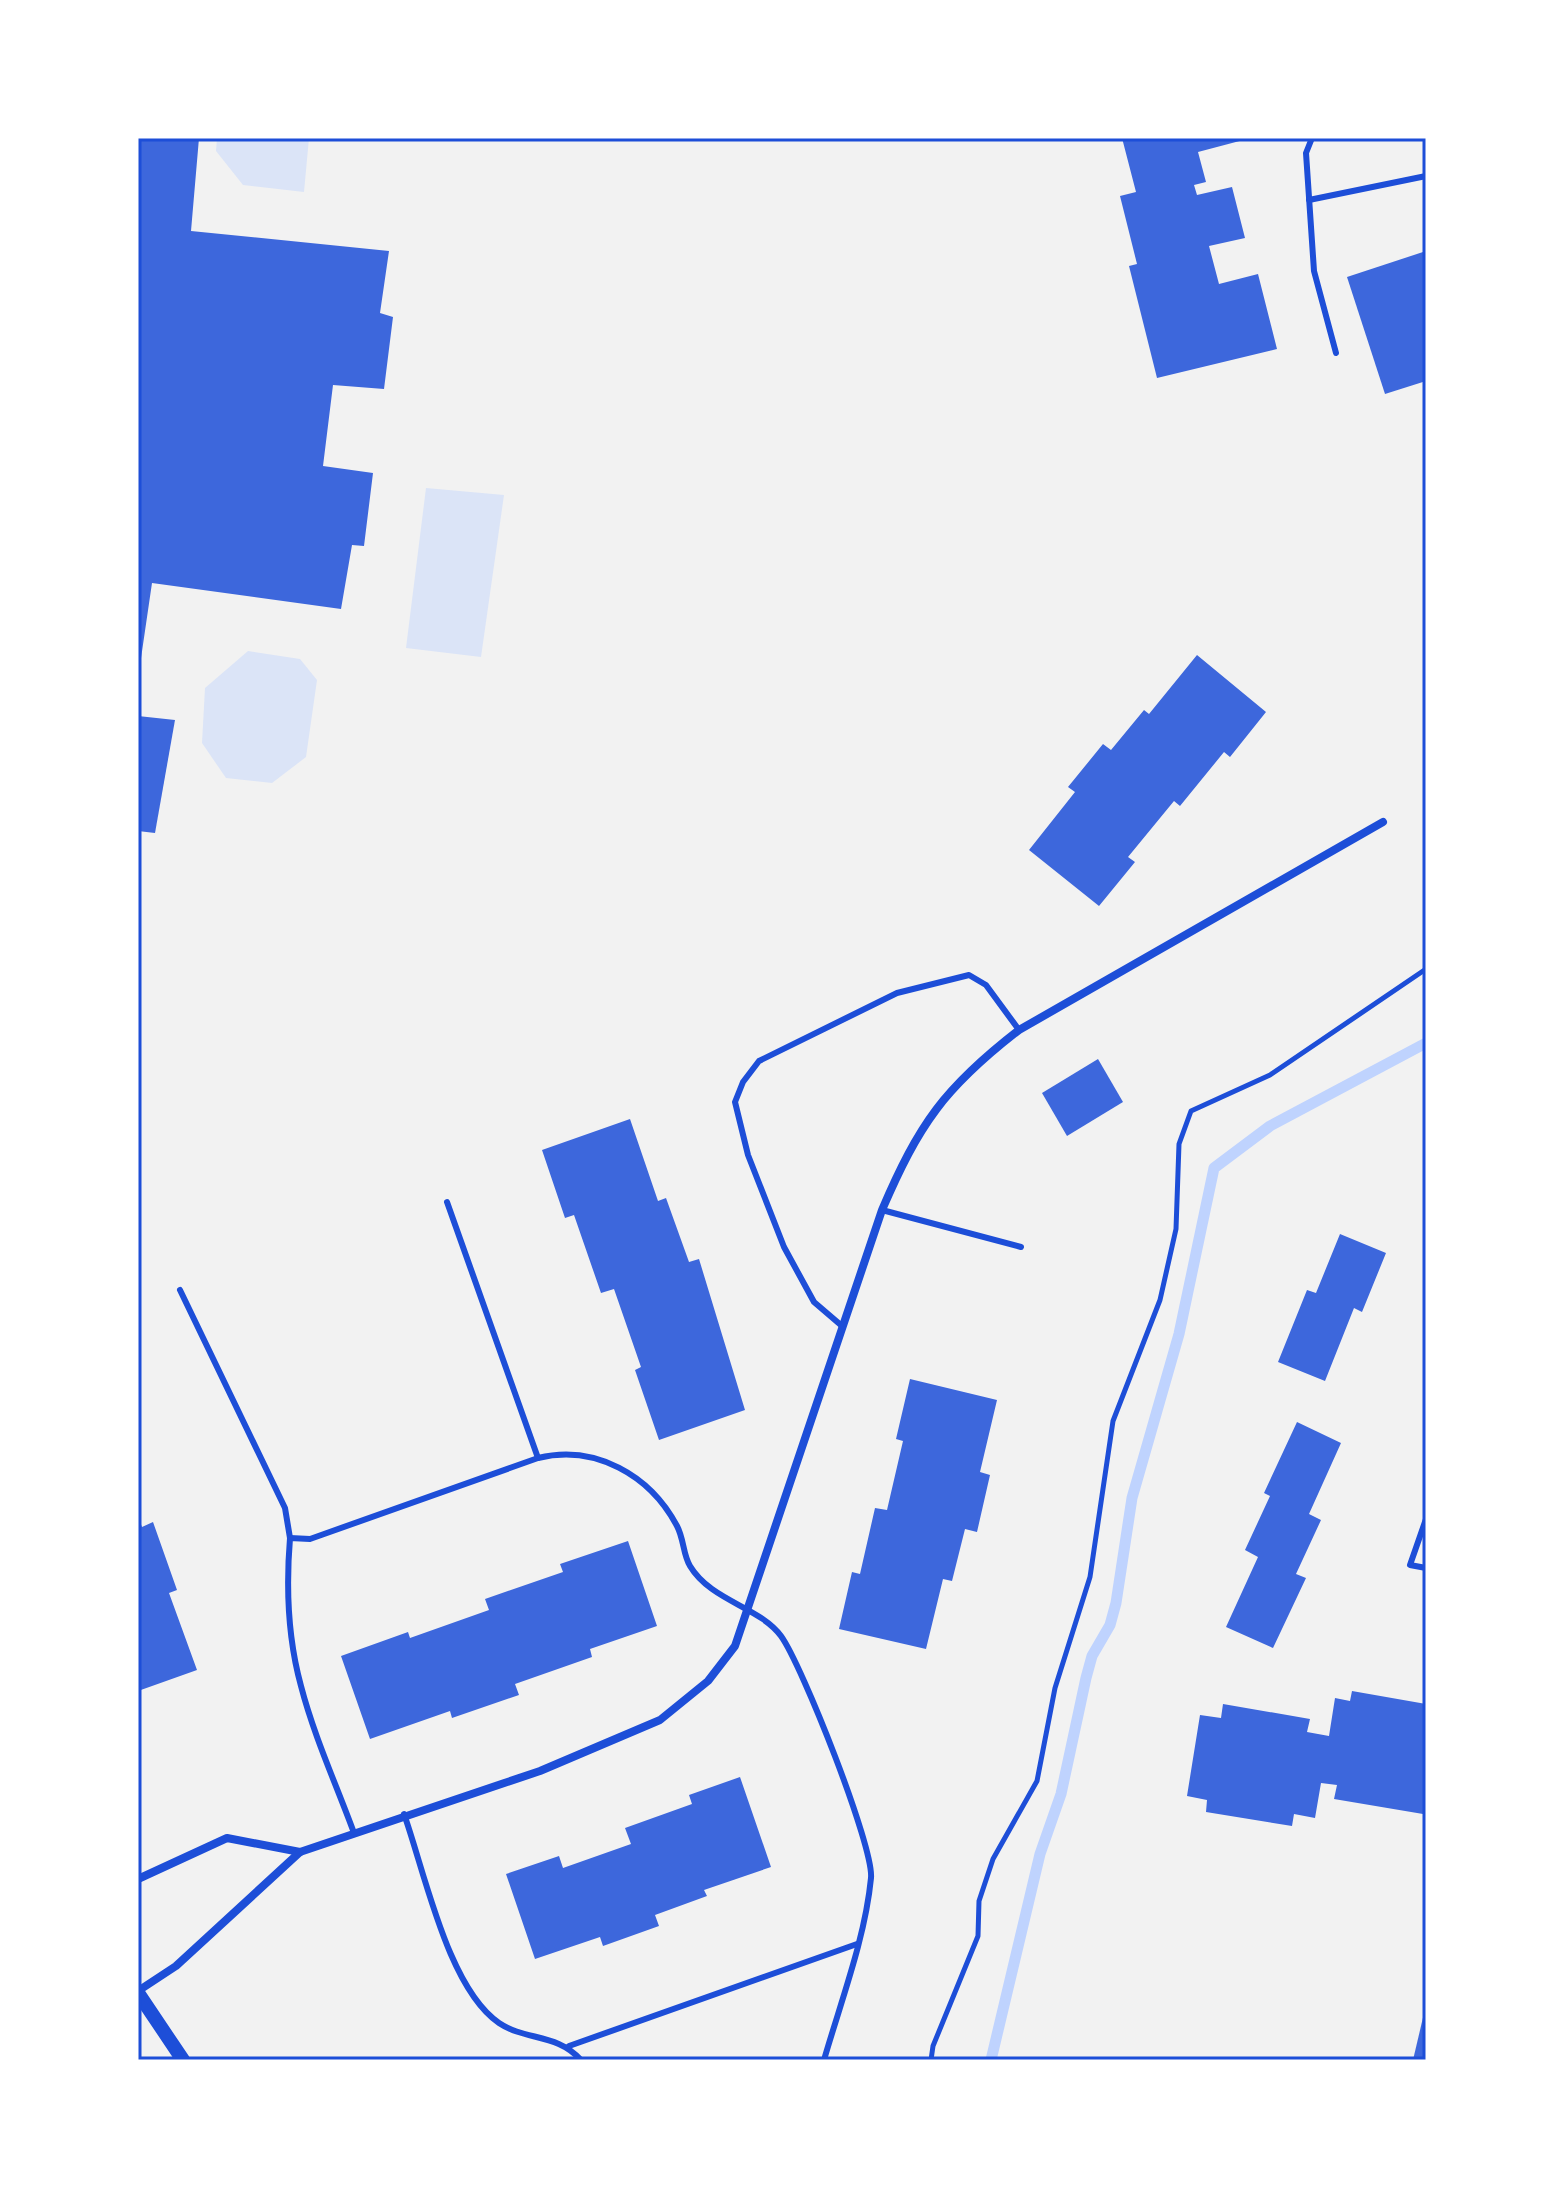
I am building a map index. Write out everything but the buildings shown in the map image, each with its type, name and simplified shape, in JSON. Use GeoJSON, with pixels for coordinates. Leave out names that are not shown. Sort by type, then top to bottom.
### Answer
{"type":"FeatureCollection","features":[{"type":"Feature","properties":{"kind":"street"},"geometry":{"type":"LineString","coordinates":[[183,2060],[138,1992],[176,1966],[300,1852],[404,1814],[540,1771],[660,1720],[708,1681],[735,1646],[882,1210],[911,1143],[945,1096],[974,1064],[1019,1030],[1383,822]]}},
{"type":"Feature","properties":{"kind":"street"},"geometry":{"type":"LineString","coordinates":[[138,1879],[227,1838],[300,1852]]}},
{"type":"Feature","properties":{"kind":"lane"},"geometry":{"type":"LineString","coordinates":[[1312,138],[1306,153],[1314,271],[1336,353]]}},
{"type":"Feature","properties":{"kind":"lane"},"geometry":{"type":"LineString","coordinates":[[1309,200],[1426,176]]}},
{"type":"Feature","properties":{"kind":"lane"},"geometry":{"type":"LineString","coordinates":[[842,1326],[814,1302],[784,1247],[748,1155],[738,1115],[735,1102],[743,1082],[759,1061],[792,1043],[897,993],[935,981],[969,975],[986,985],[1019,1030]]}},
{"type":"Feature","properties":{"kind":"lane"},"geometry":{"type":"LineString","coordinates":[[447,1202],[538,1458]]}},
{"type":"Feature","properties":{"kind":"lane"},"geometry":{"type":"LineString","coordinates":[[882,1210],[1021,1247]]}},
{"type":"Feature","properties":{"kind":"lane"},"geometry":{"type":"LineString","coordinates":[[180,1290],[285,1508],[290,1538],[287,1571],[291,1631],[300,1686],[354,1833]]}},
{"type":"Feature","properties":{"kind":"lane"},"geometry":{"type":"LineString","coordinates":[[290,1538],[310,1539],[538,1458],[564,1452],[593,1456],[638,1478],[664,1503],[679,1531],[689,1565],[707,1587],[779,1632],[805,1677],[863,1839],[872,1875],[857,1944],[824,2060]]}},
{"type":"Feature","properties":{"kind":"lane"},"geometry":{"type":"LineString","coordinates":[[1426,1519],[1410,1565],[1426,1568]]}},
{"type":"Feature","properties":{"kind":"lane"},"geometry":{"type":"LineString","coordinates":[[404,1814],[461,1979],[477,2006],[502,2025],[569,2046],[581,2060]]}},
{"type":"Feature","properties":{"kind":"lane"},"geometry":{"type":"LineString","coordinates":[[569,2046],[857,1944]]}},
{"type":"Feature","properties":{"kind":"path"},"geometry":{"type":"LineString","coordinates":[[931,2060],[933,2046],[978,1936],[979,1901],[993,1859],[1037,1781],[1055,1688],[1090,1577],[1113,1421],[1160,1300],[1176,1229],[1179,1144],[1191,1111],[1270,1075],[1426,969]]}},
{"type":"Feature","properties":{"kind":"shaded area"},"geometry":{"type":"Polygon","coordinates":[[[217,138],[309,138],[304,192],[243,185],[216,151],[217,138]]]}},
{"type":"Feature","properties":{"kind":"shaded area"},"geometry":{"type":"Polygon","coordinates":[[[426,488],[504,495],[481,657],[406,648],[426,488]]]}},
{"type":"Feature","properties":{"kind":"shaded area"},"geometry":{"type":"Polygon","coordinates":[[[248,651],[300,659],[317,680],[306,757],[272,783],[226,778],[202,743],[205,688],[248,651]]]}},
{"type":"Feature","properties":{"kind":"waterway"},"geometry":{"type":"LineString","coordinates":[[991,2060],[1040,1854],[1061,1794],[1092,1656],[1110,1625],[1116,1603],[1132,1498],[1179,1334],[1214,1168],[1270,1126],[1426,1043]]}}]}
